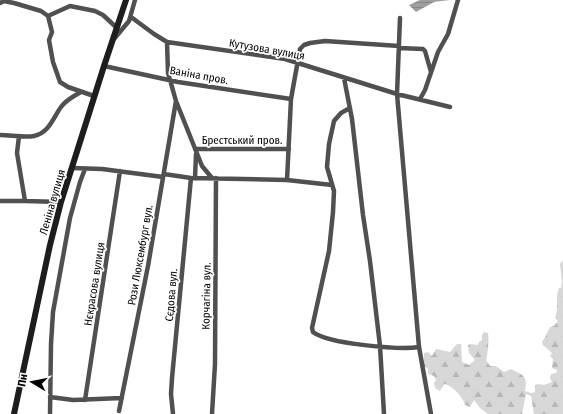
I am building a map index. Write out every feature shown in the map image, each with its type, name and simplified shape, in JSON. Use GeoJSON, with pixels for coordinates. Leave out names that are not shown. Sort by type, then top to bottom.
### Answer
{"type":"FeatureCollection","features":[{"type":"Feature","properties":{"kind":"main road","name":"Леніна вулиця"},"geometry":{"type":"LineString","coordinates":[[14,414],[50,245],[61,202],[126,0]]}},
{"type":"Feature","properties":{"kind":"street"},"geometry":{"type":"LineString","coordinates":[[112,42],[131,17],[135,0]]}},
{"type":"Feature","properties":{"kind":"street"},"geometry":{"type":"LineString","coordinates":[[420,99],[426,90],[438,52],[448,34],[458,0]]}},
{"type":"Feature","properties":{"kind":"street"},"geometry":{"type":"LineString","coordinates":[[0,3],[14,3],[41,11],[48,16],[52,32],[49,40],[58,77],[64,86],[94,96]]}},
{"type":"Feature","properties":{"kind":"street"},"geometry":{"type":"LineString","coordinates":[[48,16],[70,6],[96,11],[103,15],[117,28]]}},
{"type":"Feature","properties":{"kind":"street","name":"Кутузова вулиця"},"geometry":{"type":"LineString","coordinates":[[131,17],[167,42],[298,62],[397,94],[450,107]]}},
{"type":"Feature","properties":{"kind":"street"},"geometry":{"type":"LineString","coordinates":[[400,18],[397,94],[419,347],[431,414]]}},
{"type":"Feature","properties":{"kind":"street"},"geometry":{"type":"LineString","coordinates":[[287,180],[291,99],[300,49],[304,45],[316,41],[340,42],[423,50],[425,51],[431,72]]}},
{"type":"Feature","properties":{"kind":"street"},"geometry":{"type":"LineString","coordinates":[[167,42],[167,66],[176,101],[202,166],[214,178]]}},
{"type":"Feature","properties":{"kind":"street","name":"Ваніна пров."},"geometry":{"type":"LineString","coordinates":[[104,66],[170,80],[291,99]]}},
{"type":"Feature","properties":{"kind":"street"},"geometry":{"type":"LineString","coordinates":[[344,78],[350,108],[370,261],[380,346],[384,414]]}},
{"type":"Feature","properties":{"kind":"street"},"geometry":{"type":"LineString","coordinates":[[0,135],[36,135],[45,131],[53,121],[61,106],[81,92]]}},
{"type":"Feature","properties":{"kind":"street","name":"Рози Люксембург вул."},"geometry":{"type":"LineString","coordinates":[[119,411],[148,266],[176,101]]}},
{"type":"Feature","properties":{"kind":"street"},"geometry":{"type":"LineString","coordinates":[[350,108],[337,117],[332,126],[327,167],[334,191],[333,212],[328,251],[312,328],[313,332],[320,336],[341,342],[396,348],[419,347]]}},
{"type":"Feature","properties":{"kind":"street"},"geometry":{"type":"LineString","coordinates":[[19,136],[17,153],[25,201]]}},
{"type":"Feature","properties":{"kind":"street","name":"Брестський пров."},"geometry":{"type":"LineString","coordinates":[[195,150],[289,149]]}},
{"type":"Feature","properties":{"kind":"street","name":"Сєдова вул."},"geometry":{"type":"LineString","coordinates":[[173,414],[171,394],[172,378],[195,150]]}},
{"type":"Feature","properties":{"kind":"street"},"geometry":{"type":"LineString","coordinates":[[72,168],[193,178],[287,180],[332,185]]}},
{"type":"Feature","properties":{"kind":"street"},"geometry":{"type":"LineString","coordinates":[[50,414],[51,328],[53,312],[70,218],[85,168]]}},
{"type":"Feature","properties":{"kind":"street","name":"Нєкрасова вулиця"},"geometry":{"type":"LineString","coordinates":[[85,400],[120,171]]}},
{"type":"Feature","properties":{"kind":"street","name":"Корчагіна вул."},"geometry":{"type":"LineString","coordinates":[[212,414],[215,364],[214,178]]}},
{"type":"Feature","properties":{"kind":"street"},"geometry":{"type":"LineString","coordinates":[[0,201],[61,202]]}},
{"type":"Feature","properties":{"kind":"street"},"geometry":{"type":"LineString","coordinates":[[50,397],[85,400],[122,398]]}},
{"type":"Feature","properties":{"kind":"green space"},"geometry":{"type":"Polygon","coordinates":[[[563,260],[563,414],[534,414],[531,396],[526,394],[522,414],[488,414],[480,408],[474,400],[470,407],[465,405],[457,392],[447,385],[444,384],[440,391],[435,388],[434,383],[436,380],[434,376],[428,374],[428,369],[424,366],[424,353],[428,352],[432,356],[436,349],[450,352],[457,344],[461,344],[462,362],[469,365],[475,360],[469,353],[468,345],[478,345],[482,340],[482,335],[484,332],[488,333],[486,360],[490,366],[496,366],[504,372],[511,369],[521,375],[524,377],[526,382],[525,391],[531,393],[535,392],[535,386],[537,384],[544,385],[552,382],[550,378],[551,374],[556,373],[557,370],[552,368],[553,359],[550,356],[552,353],[543,345],[542,342],[550,327],[554,326],[558,321],[555,318],[557,311],[557,295],[559,288],[561,288],[562,282],[560,264],[563,260]]]}},
{"type":"Feature","properties":{"kind":"shaded area"},"geometry":{"type":"Polygon","coordinates":[[[420,0],[449,0],[434,2],[416,12],[409,5],[420,0]]]}}]}
